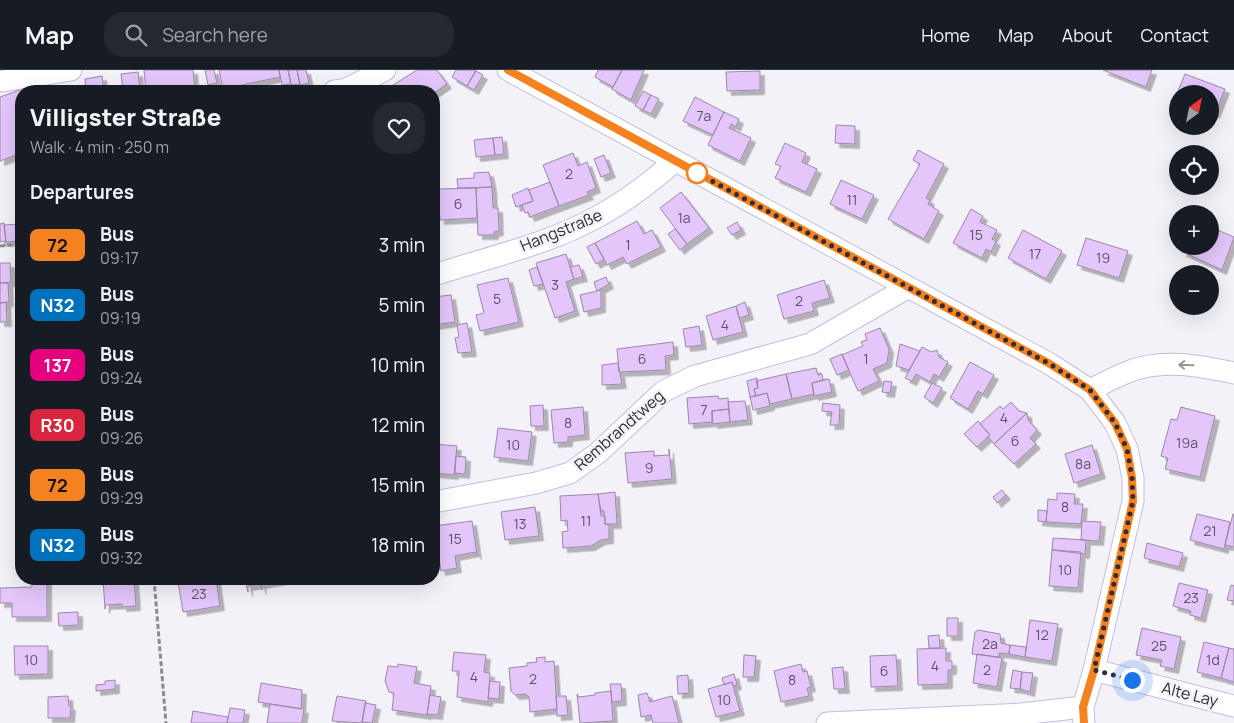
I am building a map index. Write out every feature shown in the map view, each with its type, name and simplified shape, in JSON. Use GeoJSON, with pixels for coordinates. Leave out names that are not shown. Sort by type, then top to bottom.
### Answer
{"type":"FeatureCollection","features":[{"type":"Feature","properties":{"kind":"street"},"geometry":{"type":"LineString","coordinates":[[3,80],[71,70]]}},
{"type":"Feature","properties":{"kind":"street"},"geometry":{"type":"LineString","coordinates":[[354,85],[385,70]]}},
{"type":"Feature","properties":{"kind":"street"},"geometry":{"type":"LineString","coordinates":[[508,70],[906,288],[1050,364],[1090,390],[1115,423],[1127,449],[1132,478],[1133,501],[1084,715],[1021,714],[827,723]]}},
{"type":"Feature","properties":{"kind":"street","name":"Hangstraße"},"geometry":{"type":"LineString","coordinates":[[440,273],[552,236],[596,218],[644,188],[675,161]]}},
{"type":"Feature","properties":{"kind":"street","name":"Rembrandtweg"},"geometry":{"type":"LineString","coordinates":[[440,501],[536,483],[570,473],[598,453],[664,391],[695,376],[810,344],[906,288]]}},
{"type":"Feature","properties":{"kind":"street"},"geometry":{"type":"LineString","coordinates":[[1090,390],[1129,371],[1161,364],[1199,366],[1234,373]]}},
{"type":"Feature","properties":{"kind":"street","name":"Alte Lay"},"geometry":{"type":"LineString","coordinates":[[1094,670],[1228,711]]}},
{"type":"Feature","properties":{"kind":"path"},"geometry":{"type":"LineString","coordinates":[[0,246],[15,245]]}},
{"type":"Feature","properties":{"kind":"path"},"geometry":{"type":"LineString","coordinates":[[154,585],[166,723]]}},
{"type":"Feature","properties":{"kind":"building"},"geometry":{"type":"Polygon","coordinates":[[[144,70],[193,70],[194,85],[145,85],[144,70]]]}},
{"type":"Feature","properties":{"kind":"building"},"geometry":{"type":"Polygon","coordinates":[[[205,70],[214,70],[217,83],[208,85],[205,70]]]}},
{"type":"Feature","properties":{"kind":"building"},"geometry":{"type":"Polygon","coordinates":[[[219,70],[279,70],[280,77],[242,85],[222,85],[219,70]]]}},
{"type":"Feature","properties":{"kind":"building"},"geometry":{"type":"Polygon","coordinates":[[[279,70],[288,70],[291,84],[282,85],[279,70]]]}},
{"type":"Feature","properties":{"kind":"building"},"geometry":{"type":"Polygon","coordinates":[[[288,70],[297,70],[300,84],[291,85],[288,70]]]}},
{"type":"Feature","properties":{"kind":"building"},"geometry":{"type":"Polygon","coordinates":[[[297,70],[306,70],[309,83],[300,85],[297,70]]]}},
{"type":"Feature","properties":{"kind":"building"},"geometry":{"type":"Polygon","coordinates":[[[417,70],[437,70],[447,84],[440,89],[440,85],[393,85],[417,70]]]}},
{"type":"Feature","properties":{"kind":"building"},"geometry":{"type":"Polygon","coordinates":[[[456,70],[476,70],[467,86],[452,77],[456,70]]]}},
{"type":"Feature","properties":{"kind":"building"},"geometry":{"type":"Polygon","coordinates":[[[598,70],[622,70],[613,87],[595,77],[598,70]]]}},
{"type":"Feature","properties":{"kind":"building"},"geometry":{"type":"Polygon","coordinates":[[[622,70],[644,70],[631,100],[612,89],[622,70]]]}},
{"type":"Feature","properties":{"kind":"building"},"geometry":{"type":"Polygon","coordinates":[[[1103,70],[1152,70],[1146,87],[1103,70]]]}},
{"type":"Feature","properties":{"kind":"building"},"geometry":{"type":"Polygon","coordinates":[[[476,71],[483,75],[474,90],[467,86],[476,71]]]}},
{"type":"Feature","properties":{"kind":"building"},"geometry":{"type":"Polygon","coordinates":[[[760,71],[760,90],[727,91],[726,72],[760,71]]]}},
{"type":"Feature","properties":{"kind":"building"},"geometry":{"type":"Polygon","coordinates":[[[138,72],[139,85],[122,85],[121,74],[138,72]]]}},
{"type":"Feature","properties":{"kind":"building"},"geometry":{"type":"Polygon","coordinates":[[[1185,74],[1214,85],[1180,85],[1185,74]]]}},
{"type":"Feature","properties":{"kind":"building"},"geometry":{"type":"Polygon","coordinates":[[[102,76],[103,85],[86,85],[85,79],[102,76]]]}},
{"type":"Feature","properties":{"kind":"building"},"geometry":{"type":"Polygon","coordinates":[[[1219,87],[1225,89],[1219,104],[1219,87]]]}},
{"type":"Feature","properties":{"kind":"building"},"geometry":{"type":"Polygon","coordinates":[[[643,91],[651,95],[643,110],[635,106],[643,91]]]}},
{"type":"Feature","properties":{"kind":"building"},"geometry":{"type":"Polygon","coordinates":[[[15,92],[15,155],[0,161],[0,97],[15,92]]]}},
{"type":"Feature","properties":{"kind":"building"},"geometry":{"type":"Polygon","coordinates":[[[651,95],[659,99],[651,114],[643,110],[651,95]]]}},
{"type":"Feature","properties":{"kind":"building"},"geometry":{"type":"Polygon","coordinates":[[[695,97],[724,112],[713,135],[683,121],[695,97]]]}},
{"type":"Feature","properties":{"kind":"building"},"geometry":{"type":"Polygon","coordinates":[[[724,112],[739,119],[736,127],[731,124],[729,128],[751,138],[740,161],[708,145],[724,112]]]}},
{"type":"Feature","properties":{"kind":"building"},"geometry":{"type":"Polygon","coordinates":[[[836,125],[855,126],[855,144],[835,143],[836,125]]]}},
{"type":"Feature","properties":{"kind":"building"},"geometry":{"type":"Polygon","coordinates":[[[502,137],[504,154],[495,155],[493,138],[502,137]]]}},
{"type":"Feature","properties":{"kind":"building"},"geometry":{"type":"Polygon","coordinates":[[[493,138],[495,155],[476,157],[474,140],[493,138]]]}},
{"type":"Feature","properties":{"kind":"building"},"geometry":{"type":"Polygon","coordinates":[[[785,143],[806,153],[802,162],[817,169],[806,192],[775,178],[781,166],[775,164],[785,143]]]}},
{"type":"Feature","properties":{"kind":"building"},"geometry":{"type":"Polygon","coordinates":[[[918,150],[944,164],[926,198],[930,200],[928,204],[939,211],[924,239],[888,219],[920,164],[913,160],[918,150]]]}},
{"type":"Feature","properties":{"kind":"building"},"geometry":{"type":"Polygon","coordinates":[[[573,153],[578,166],[587,162],[596,188],[587,192],[589,195],[559,206],[543,165],[573,153]]]}},
{"type":"Feature","properties":{"kind":"building"},"geometry":{"type":"Polygon","coordinates":[[[604,155],[611,173],[601,177],[594,159],[604,155]]]}},
{"type":"Feature","properties":{"kind":"building"},"geometry":{"type":"Polygon","coordinates":[[[489,172],[492,187],[458,188],[457,179],[474,178],[474,173],[489,172]]]}},
{"type":"Feature","properties":{"kind":"building"},"geometry":{"type":"Polygon","coordinates":[[[841,180],[874,195],[862,219],[830,204],[841,180]]]}},
{"type":"Feature","properties":{"kind":"building"},"geometry":{"type":"Polygon","coordinates":[[[550,182],[559,206],[530,217],[528,212],[525,213],[522,205],[533,201],[529,190],[550,182]]]}},
{"type":"Feature","properties":{"kind":"building"},"geometry":{"type":"Polygon","coordinates":[[[492,187],[493,208],[498,208],[499,231],[494,232],[494,235],[478,235],[476,188],[492,187]]]}},
{"type":"Feature","properties":{"kind":"building"},"geometry":{"type":"Polygon","coordinates":[[[476,188],[477,218],[440,220],[440,189],[476,188]]]}},
{"type":"Feature","properties":{"kind":"building"},"geometry":{"type":"Polygon","coordinates":[[[528,188],[533,201],[516,207],[512,195],[528,188]]]}},
{"type":"Feature","properties":{"kind":"building"},"geometry":{"type":"Polygon","coordinates":[[[681,192],[709,228],[687,244],[660,208],[681,192]]]}},
{"type":"Feature","properties":{"kind":"building"},"geometry":{"type":"Polygon","coordinates":[[[971,209],[983,216],[980,222],[997,230],[992,239],[996,241],[991,252],[986,249],[982,258],[953,243],[971,209]]]}},
{"type":"Feature","properties":{"kind":"building"},"geometry":{"type":"Polygon","coordinates":[[[637,221],[644,234],[652,230],[661,247],[627,264],[623,257],[607,265],[595,243],[637,221]]]}},
{"type":"Feature","properties":{"kind":"building"},"geometry":{"type":"Polygon","coordinates":[[[737,222],[741,230],[732,235],[727,228],[737,222]]]}},
{"type":"Feature","properties":{"kind":"building"},"geometry":{"type":"Polygon","coordinates":[[[4,223],[6,241],[0,242],[0,224],[4,223]]]}},
{"type":"Feature","properties":{"kind":"building"},"geometry":{"type":"Polygon","coordinates":[[[15,224],[15,241],[6,242],[4,225],[15,224]]]}},
{"type":"Feature","properties":{"kind":"building"},"geometry":{"type":"Polygon","coordinates":[[[675,229],[687,244],[680,250],[668,234],[675,229]]]}},
{"type":"Feature","properties":{"kind":"building"},"geometry":{"type":"Polygon","coordinates":[[[1023,230],[1062,251],[1046,279],[1008,258],[1023,230]]]}},
{"type":"Feature","properties":{"kind":"building"},"geometry":{"type":"Polygon","coordinates":[[[1219,231],[1234,237],[1222,270],[1219,269],[1219,265],[1211,265],[1190,255],[1219,255],[1219,231]]]}},
{"type":"Feature","properties":{"kind":"building"},"geometry":{"type":"Polygon","coordinates":[[[1086,238],[1128,251],[1119,278],[1077,265],[1086,238]]]}},
{"type":"Feature","properties":{"kind":"building"},"geometry":{"type":"Polygon","coordinates":[[[595,243],[604,259],[596,264],[587,247],[595,243]]]}},
{"type":"Feature","properties":{"kind":"building"},"geometry":{"type":"Polygon","coordinates":[[[566,254],[574,279],[566,282],[575,311],[555,318],[536,263],[566,254]]]}},
{"type":"Feature","properties":{"kind":"building"},"geometry":{"type":"Polygon","coordinates":[[[0,263],[10,263],[11,282],[0,283],[0,263]]]}},
{"type":"Feature","properties":{"kind":"building"},"geometry":{"type":"Polygon","coordinates":[[[579,265],[583,277],[574,279],[570,267],[579,265]]]}},
{"type":"Feature","properties":{"kind":"building"},"geometry":{"type":"Polygon","coordinates":[[[537,267],[543,284],[534,286],[529,270],[537,267]]]}},
{"type":"Feature","properties":{"kind":"building"},"geometry":{"type":"Polygon","coordinates":[[[606,277],[609,284],[597,291],[594,282],[606,277]]]}},
{"type":"Feature","properties":{"kind":"building"},"geometry":{"type":"Polygon","coordinates":[[[508,278],[519,322],[480,331],[476,315],[484,313],[477,285],[508,278]]]}},
{"type":"Feature","properties":{"kind":"building"},"geometry":{"type":"Polygon","coordinates":[[[824,280],[830,298],[812,303],[814,311],[784,319],[777,295],[824,280]]]}},
{"type":"Feature","properties":{"kind":"building"},"geometry":{"type":"Polygon","coordinates":[[[0,283],[8,283],[9,302],[0,303],[0,283]]]}},
{"type":"Feature","properties":{"kind":"building"},"geometry":{"type":"Polygon","coordinates":[[[601,290],[601,308],[584,312],[580,295],[601,290]]]}},
{"type":"Feature","properties":{"kind":"building"},"geometry":{"type":"Polygon","coordinates":[[[451,295],[455,322],[440,324],[440,296],[451,295]]]}},
{"type":"Feature","properties":{"kind":"building"},"geometry":{"type":"Polygon","coordinates":[[[6,302],[7,322],[0,322],[0,303],[6,302]]]}},
{"type":"Feature","properties":{"kind":"building"},"geometry":{"type":"Polygon","coordinates":[[[745,302],[749,315],[739,318],[736,306],[745,302]]]}},
{"type":"Feature","properties":{"kind":"building"},"geometry":{"type":"Polygon","coordinates":[[[736,306],[743,332],[713,340],[706,316],[736,306]]]}},
{"type":"Feature","properties":{"kind":"building"},"geometry":{"type":"Polygon","coordinates":[[[467,323],[472,352],[458,353],[455,338],[459,337],[457,325],[467,323]]]}},
{"type":"Feature","properties":{"kind":"building"},"geometry":{"type":"Polygon","coordinates":[[[699,326],[702,345],[686,347],[683,329],[699,326]]]}},
{"type":"Feature","properties":{"kind":"building"},"geometry":{"type":"Polygon","coordinates":[[[880,328],[889,349],[887,363],[873,369],[879,381],[858,391],[842,355],[863,346],[861,342],[867,340],[865,334],[880,328]]]}},
{"type":"Feature","properties":{"kind":"building"},"geometry":{"type":"Polygon","coordinates":[[[673,342],[674,355],[665,356],[666,370],[619,372],[617,349],[673,342]]]}},
{"type":"Feature","properties":{"kind":"building"},"geometry":{"type":"Polygon","coordinates":[[[900,344],[920,351],[909,370],[896,366],[900,344]]]}},
{"type":"Feature","properties":{"kind":"building"},"geometry":{"type":"Polygon","coordinates":[[[922,347],[931,352],[937,350],[939,357],[948,362],[939,377],[934,374],[930,382],[916,374],[912,381],[905,378],[922,347]]]}},
{"type":"Feature","properties":{"kind":"building"},"geometry":{"type":"Polygon","coordinates":[[[842,354],[849,370],[837,375],[830,359],[842,354]]]}},
{"type":"Feature","properties":{"kind":"building"},"geometry":{"type":"Polygon","coordinates":[[[970,362],[994,375],[983,394],[978,391],[968,409],[950,398],[970,362]]]}},
{"type":"Feature","properties":{"kind":"building"},"geometry":{"type":"Polygon","coordinates":[[[618,363],[622,384],[602,385],[602,365],[618,363]]]}},
{"type":"Feature","properties":{"kind":"building"},"geometry":{"type":"Polygon","coordinates":[[[816,368],[818,375],[822,374],[823,380],[812,383],[814,394],[792,399],[786,374],[816,368]]]}},
{"type":"Feature","properties":{"kind":"building"},"geometry":{"type":"Polygon","coordinates":[[[786,374],[792,399],[770,404],[767,393],[756,396],[754,389],[758,388],[756,381],[786,374]]]}},
{"type":"Feature","properties":{"kind":"building"},"geometry":{"type":"Polygon","coordinates":[[[757,378],[758,388],[754,389],[756,396],[750,397],[747,381],[757,378]]]}},
{"type":"Feature","properties":{"kind":"building"},"geometry":{"type":"Polygon","coordinates":[[[829,379],[832,392],[814,396],[812,383],[829,379]]]}},
{"type":"Feature","properties":{"kind":"building"},"geometry":{"type":"Polygon","coordinates":[[[884,381],[892,382],[890,393],[882,392],[884,381]]]}},
{"type":"Feature","properties":{"kind":"building"},"geometry":{"type":"Polygon","coordinates":[[[932,383],[942,388],[933,403],[924,397],[932,383]]]}},
{"type":"Feature","properties":{"kind":"building"},"geometry":{"type":"Polygon","coordinates":[[[767,393],[770,406],[753,410],[750,397],[767,393]]]}},
{"type":"Feature","properties":{"kind":"building"},"geometry":{"type":"Polygon","coordinates":[[[718,396],[719,399],[728,398],[729,409],[712,411],[712,422],[689,424],[687,398],[718,396]]]}},
{"type":"Feature","properties":{"kind":"building"},"geometry":{"type":"Polygon","coordinates":[[[745,401],[748,420],[730,422],[728,402],[745,401]]]}},
{"type":"Feature","properties":{"kind":"building"},"geometry":{"type":"Polygon","coordinates":[[[1011,402],[1019,411],[1027,413],[994,444],[988,437],[990,435],[980,424],[1000,406],[1003,409],[1011,402]]]}},
{"type":"Feature","properties":{"kind":"building"},"geometry":{"type":"Polygon","coordinates":[[[823,403],[840,405],[839,425],[830,425],[832,412],[822,411],[823,403]]]}},
{"type":"Feature","properties":{"kind":"building"},"geometry":{"type":"Polygon","coordinates":[[[543,405],[544,426],[531,426],[530,406],[543,405]]]}},
{"type":"Feature","properties":{"kind":"building"},"geometry":{"type":"Polygon","coordinates":[[[583,407],[585,435],[568,437],[568,442],[554,443],[551,410],[583,407]]]}},
{"type":"Feature","properties":{"kind":"building"},"geometry":{"type":"Polygon","coordinates":[[[1181,407],[1215,416],[1200,477],[1165,469],[1168,458],[1161,456],[1171,419],[1177,420],[1181,407]]]}},
{"type":"Feature","properties":{"kind":"building"},"geometry":{"type":"Polygon","coordinates":[[[729,409],[730,422],[713,424],[712,411],[729,409]]]}},
{"type":"Feature","properties":{"kind":"building"},"geometry":{"type":"Polygon","coordinates":[[[1027,413],[1028,420],[1037,430],[1030,438],[1036,444],[1014,464],[994,444],[1027,413]]]}},
{"type":"Feature","properties":{"kind":"building"},"geometry":{"type":"Polygon","coordinates":[[[978,421],[990,435],[977,447],[964,434],[978,421]]]}},
{"type":"Feature","properties":{"kind":"building"},"geometry":{"type":"Polygon","coordinates":[[[498,428],[532,432],[528,461],[494,457],[498,428]]]}},
{"type":"Feature","properties":{"kind":"building"},"geometry":{"type":"Polygon","coordinates":[[[440,445],[457,446],[454,475],[440,474],[440,445]]]}},
{"type":"Feature","properties":{"kind":"building"},"geometry":{"type":"Polygon","coordinates":[[[1092,445],[1101,474],[1074,483],[1065,454],[1092,445]]]}},
{"type":"Feature","properties":{"kind":"building"},"geometry":{"type":"Polygon","coordinates":[[[669,449],[672,479],[628,483],[625,453],[654,451],[654,456],[669,455],[669,449]]]}},
{"type":"Feature","properties":{"kind":"building"},"geometry":{"type":"Polygon","coordinates":[[[456,456],[466,457],[465,474],[455,473],[456,456]]]}},
{"type":"Feature","properties":{"kind":"building"},"geometry":{"type":"Polygon","coordinates":[[[1002,490],[1006,495],[997,503],[993,497],[1002,490]]]}},
{"type":"Feature","properties":{"kind":"building"},"geometry":{"type":"Polygon","coordinates":[[[615,492],[617,524],[605,524],[604,511],[601,511],[598,494],[615,492]]]}},
{"type":"Feature","properties":{"kind":"building"},"geometry":{"type":"Polygon","coordinates":[[[1057,493],[1075,494],[1074,504],[1083,504],[1081,524],[1046,522],[1048,499],[1057,500],[1057,493]]]}},
{"type":"Feature","properties":{"kind":"building"},"geometry":{"type":"Polygon","coordinates":[[[598,494],[601,516],[605,516],[605,524],[609,525],[609,539],[601,540],[591,546],[563,548],[562,532],[568,531],[567,520],[561,521],[560,496],[598,494]]]}},
{"type":"Feature","properties":{"kind":"building"},"geometry":{"type":"Polygon","coordinates":[[[535,507],[539,536],[505,540],[501,512],[535,507]]]}},
{"type":"Feature","properties":{"kind":"building"},"geometry":{"type":"Polygon","coordinates":[[[1038,510],[1047,511],[1046,522],[1038,521],[1038,510]]]}},
{"type":"Feature","properties":{"kind":"building"},"geometry":{"type":"Polygon","coordinates":[[[1197,514],[1230,522],[1224,549],[1190,540],[1197,514]]]}},
{"type":"Feature","properties":{"kind":"building"},"geometry":{"type":"Polygon","coordinates":[[[1234,514],[1234,547],[1225,545],[1234,514]]]}},
{"type":"Feature","properties":{"kind":"building"},"geometry":{"type":"Polygon","coordinates":[[[472,521],[477,555],[475,552],[455,556],[457,568],[441,571],[440,525],[472,521]]]}},
{"type":"Feature","properties":{"kind":"building"},"geometry":{"type":"Polygon","coordinates":[[[1082,521],[1101,522],[1099,541],[1081,540],[1082,521]]]}},
{"type":"Feature","properties":{"kind":"building"},"geometry":{"type":"Polygon","coordinates":[[[1053,538],[1086,540],[1085,554],[1052,550],[1053,538]]]}},
{"type":"Feature","properties":{"kind":"building"},"geometry":{"type":"Polygon","coordinates":[[[1147,543],[1183,553],[1179,567],[1144,558],[1147,543]]]}},
{"type":"Feature","properties":{"kind":"building"},"geometry":{"type":"Polygon","coordinates":[[[1052,550],[1081,552],[1078,588],[1049,586],[1052,550]]]}},
{"type":"Feature","properties":{"kind":"building"},"geometry":{"type":"Polygon","coordinates":[[[1179,583],[1208,590],[1201,618],[1190,615],[1191,611],[1173,606],[1179,583]]]}},
{"type":"Feature","properties":{"kind":"building"},"geometry":{"type":"Polygon","coordinates":[[[32,585],[47,585],[47,617],[12,617],[12,603],[0,603],[0,588],[32,587],[32,585]]]}},
{"type":"Feature","properties":{"kind":"building"},"geometry":{"type":"Polygon","coordinates":[[[103,585],[134,585],[136,606],[122,607],[122,604],[106,605],[105,609],[103,585]]]}},
{"type":"Feature","properties":{"kind":"building"},"geometry":{"type":"Polygon","coordinates":[[[178,585],[217,585],[220,606],[183,612],[178,585]]]}},
{"type":"Feature","properties":{"kind":"building"},"geometry":{"type":"Polygon","coordinates":[[[1231,585],[1234,586],[1234,601],[1227,600],[1231,585]]]}},
{"type":"Feature","properties":{"kind":"building"},"geometry":{"type":"Polygon","coordinates":[[[78,612],[78,625],[59,626],[58,613],[78,612]]]}},
{"type":"Feature","properties":{"kind":"building"},"geometry":{"type":"Polygon","coordinates":[[[947,618],[958,618],[958,636],[947,636],[947,618]]]}},
{"type":"Feature","properties":{"kind":"building"},"geometry":{"type":"Polygon","coordinates":[[[1030,620],[1058,624],[1052,661],[1025,657],[1030,620]]]}},
{"type":"Feature","properties":{"kind":"building"},"geometry":{"type":"Polygon","coordinates":[[[1142,628],[1181,637],[1174,669],[1160,666],[1162,660],[1136,655],[1142,628]]]}},
{"type":"Feature","properties":{"kind":"building"},"geometry":{"type":"Polygon","coordinates":[[[978,630],[1000,634],[1001,643],[1010,645],[1009,654],[999,653],[999,657],[972,654],[975,632],[978,630]]]}},
{"type":"Feature","properties":{"kind":"building"},"geometry":{"type":"Polygon","coordinates":[[[939,635],[940,648],[929,648],[928,636],[939,635]]]}},
{"type":"Feature","properties":{"kind":"building"},"geometry":{"type":"Polygon","coordinates":[[[1204,642],[1229,648],[1221,678],[1197,672],[1204,642]]]}},
{"type":"Feature","properties":{"kind":"building"},"geometry":{"type":"Polygon","coordinates":[[[1010,645],[1026,647],[1025,657],[1009,654],[1010,645]]]}},
{"type":"Feature","properties":{"kind":"building"},"geometry":{"type":"Polygon","coordinates":[[[14,646],[48,646],[48,674],[15,675],[14,646]]]}},
{"type":"Feature","properties":{"kind":"building"},"geometry":{"type":"Polygon","coordinates":[[[946,648],[946,661],[952,661],[952,670],[948,670],[948,684],[918,685],[917,649],[946,648]]]}},
{"type":"Feature","properties":{"kind":"building"},"geometry":{"type":"Polygon","coordinates":[[[1229,648],[1234,649],[1234,682],[1221,678],[1229,648]]]}},
{"type":"Feature","properties":{"kind":"building"},"geometry":{"type":"Polygon","coordinates":[[[454,652],[486,655],[484,672],[490,673],[488,702],[457,697],[459,671],[452,671],[454,652]]]}},
{"type":"Feature","properties":{"kind":"building"},"geometry":{"type":"Polygon","coordinates":[[[977,654],[1002,658],[997,687],[973,683],[977,654]]]}},
{"type":"Feature","properties":{"kind":"building"},"geometry":{"type":"Polygon","coordinates":[[[744,655],[756,656],[754,677],[743,677],[744,655]]]}},
{"type":"Feature","properties":{"kind":"building"},"geometry":{"type":"Polygon","coordinates":[[[896,655],[898,686],[871,687],[870,656],[896,655]]]}},
{"type":"Feature","properties":{"kind":"building"},"geometry":{"type":"Polygon","coordinates":[[[545,657],[545,662],[554,661],[557,709],[530,712],[529,697],[525,694],[515,695],[511,691],[509,668],[527,666],[527,663],[537,662],[536,658],[545,657]]]}},
{"type":"Feature","properties":{"kind":"building"},"geometry":{"type":"Polygon","coordinates":[[[398,664],[417,667],[414,683],[431,686],[427,715],[392,710],[394,693],[389,692],[385,681],[388,666],[398,667],[398,664]]]}},
{"type":"Feature","properties":{"kind":"building"},"geometry":{"type":"Polygon","coordinates":[[[801,664],[803,672],[807,671],[811,687],[807,688],[809,696],[781,702],[774,671],[801,664]]]}},
{"type":"Feature","properties":{"kind":"building"},"geometry":{"type":"Polygon","coordinates":[[[843,667],[845,689],[834,689],[832,668],[843,667]]]}},
{"type":"Feature","properties":{"kind":"building"},"geometry":{"type":"Polygon","coordinates":[[[1013,670],[1022,672],[1020,689],[1010,688],[1013,670]]]}},
{"type":"Feature","properties":{"kind":"building"},"geometry":{"type":"Polygon","coordinates":[[[1022,672],[1033,673],[1030,692],[1020,689],[1022,672]]]}},
{"type":"Feature","properties":{"kind":"building"},"geometry":{"type":"Polygon","coordinates":[[[734,674],[737,685],[734,686],[732,682],[724,685],[722,678],[734,674]]]}},
{"type":"Feature","properties":{"kind":"building"},"geometry":{"type":"Polygon","coordinates":[[[688,675],[689,693],[678,694],[677,676],[688,675]]]}},
{"type":"Feature","properties":{"kind":"building"},"geometry":{"type":"Polygon","coordinates":[[[115,680],[115,689],[96,691],[96,685],[105,684],[105,681],[115,680]]]}},
{"type":"Feature","properties":{"kind":"building"},"geometry":{"type":"Polygon","coordinates":[[[490,681],[500,682],[499,699],[488,698],[490,681]]]}},
{"type":"Feature","properties":{"kind":"building"},"geometry":{"type":"Polygon","coordinates":[[[732,682],[740,711],[716,717],[708,689],[732,682]]]}},
{"type":"Feature","properties":{"kind":"building"},"geometry":{"type":"Polygon","coordinates":[[[261,683],[302,690],[301,709],[258,702],[261,683]]]}},
{"type":"Feature","properties":{"kind":"building"},"geometry":{"type":"Polygon","coordinates":[[[610,684],[621,684],[622,701],[612,702],[610,684]]]}},
{"type":"Feature","properties":{"kind":"building"},"geometry":{"type":"Polygon","coordinates":[[[611,691],[613,721],[580,723],[577,694],[579,697],[611,691]]]}},
{"type":"Feature","properties":{"kind":"building"},"geometry":{"type":"Polygon","coordinates":[[[647,693],[650,702],[672,696],[679,723],[653,723],[651,715],[641,717],[638,695],[647,693]]]}},
{"type":"Feature","properties":{"kind":"building"},"geometry":{"type":"Polygon","coordinates":[[[430,695],[441,697],[438,715],[427,714],[430,695]]]}},
{"type":"Feature","properties":{"kind":"building"},"geometry":{"type":"Polygon","coordinates":[[[68,696],[69,706],[71,706],[70,718],[48,718],[48,697],[68,696]]]}},
{"type":"Feature","properties":{"kind":"building"},"geometry":{"type":"Polygon","coordinates":[[[337,696],[366,701],[362,723],[332,721],[337,696]]]}},
{"type":"Feature","properties":{"kind":"building"},"geometry":{"type":"Polygon","coordinates":[[[556,696],[566,696],[568,715],[557,716],[556,696]]]}},
{"type":"Feature","properties":{"kind":"building"},"geometry":{"type":"Polygon","coordinates":[[[365,703],[376,705],[372,723],[362,722],[365,703]]]}},
{"type":"Feature","properties":{"kind":"building"},"geometry":{"type":"Polygon","coordinates":[[[270,704],[304,709],[302,723],[267,723],[270,704]]]}},
{"type":"Feature","properties":{"kind":"building"},"geometry":{"type":"Polygon","coordinates":[[[230,708],[245,710],[243,723],[227,723],[230,708]]]}},
{"type":"Feature","properties":{"kind":"building"},"geometry":{"type":"Polygon","coordinates":[[[193,711],[228,717],[227,723],[191,723],[193,711]]]}},
{"type":"Feature","properties":{"kind":"bus line","name":"72"},"geometry":{"type":"LineString","coordinates":[[508,70],[906,288],[1050,364],[1090,390],[1115,423],[1127,449],[1132,478],[1133,501],[1094,670],[1083,707],[1084,723]]}},
{"type":"Feature","properties":{"kind":"route"},"geometry":{"type":"LineString","coordinates":[[697,173],[906,288],[1050,364],[1090,390],[1115,423],[1127,449],[1132,478],[1133,501],[1094,670],[1132,680]]}}]}
